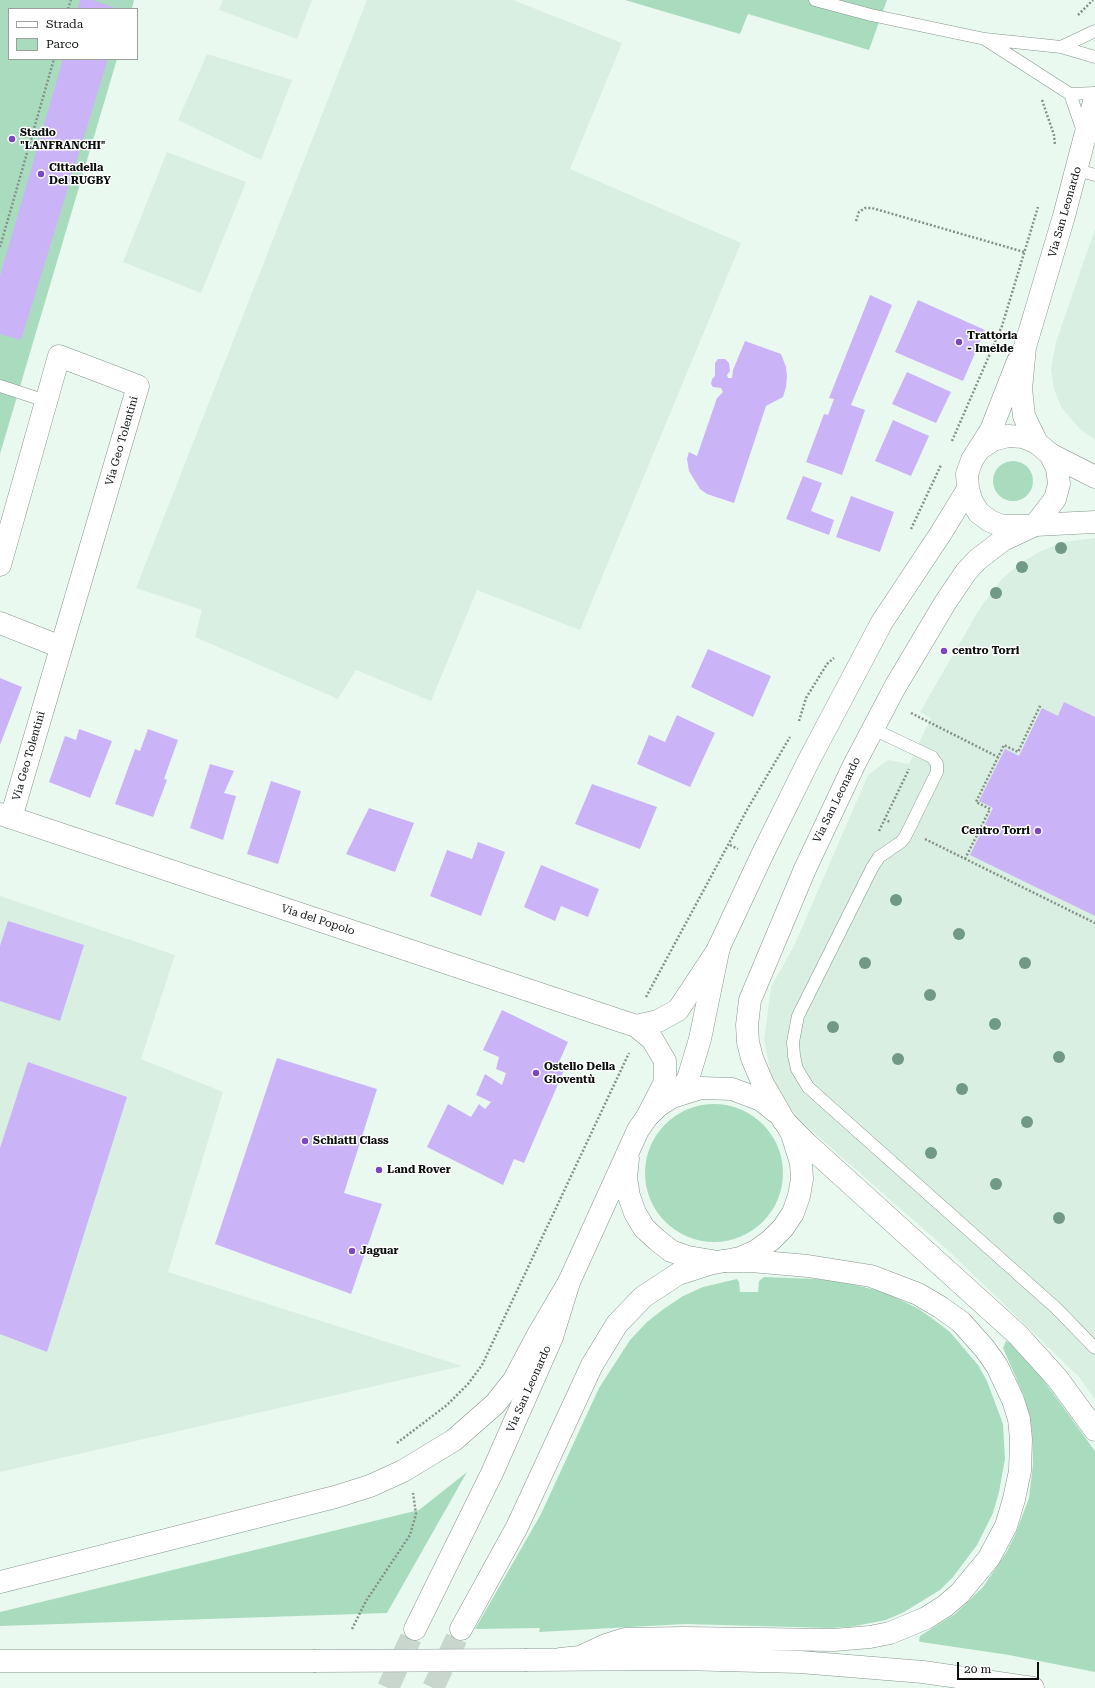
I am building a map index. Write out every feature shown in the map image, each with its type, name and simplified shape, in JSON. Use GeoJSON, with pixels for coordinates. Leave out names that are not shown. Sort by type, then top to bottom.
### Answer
{"type":"FeatureCollection","features":[{"type":"Feature","properties":{"kind":"main road","name":"Via San Leonardo"},"geometry":{"type":"LineString","coordinates":[[461,1629],[517,1528],[592,1365],[616,1324],[643,1297],[668,1279],[688,1270],[740,1258],[756,1250],[771,1240],[783,1228],[792,1213],[799,1196],[802,1179],[801,1163],[792,1134],[763,1084],[751,1054],[747,1025],[750,1000],[808,862],[873,729],[917,649],[966,572],[977,560],[996,545],[1035,525],[1055,499],[1058,484],[1057,468],[1024,416],[1022,389],[1025,347],[1086,172],[1085,138],[1095,98]]}},
{"type":"Feature","properties":{"kind":"main road","name":"Via San Leonardo"},"geometry":{"type":"LineString","coordinates":[[1032,325],[991,430],[972,460],[967,474],[968,489],[976,507],[990,521],[1002,526],[1035,525]]}},
{"type":"Feature","properties":{"kind":"main road","name":"Via Geo Tolentini"},"geometry":{"type":"LineString","coordinates":[[0,565],[59,356],[138,386],[61,647],[6,816]]}},
{"type":"Feature","properties":{"kind":"main road","name":"Via San Leonardo"},"geometry":{"type":"LineString","coordinates":[[981,448],[993,440],[1008,436],[1023,437],[1044,448]]}},
{"type":"Feature","properties":{"kind":"main road"},"geometry":{"type":"LineString","coordinates":[[1044,448],[1095,477]]}},
{"type":"Feature","properties":{"kind":"main road","name":"Via San Leonardo"},"geometry":{"type":"LineString","coordinates":[[414,1629],[492,1473],[552,1337],[569,1282],[631,1144],[647,1117],[684,1087],[691,1072],[702,1032],[720,947],[786,805],[870,644],[892,606],[941,533],[968,489]]}},
{"type":"Feature","properties":{"kind":"main road"},"geometry":{"type":"LineString","coordinates":[[1035,525],[1095,522]]}},
{"type":"Feature","properties":{"kind":"main road"},"geometry":{"type":"LineString","coordinates":[[0,623],[61,647]]}},
{"type":"Feature","properties":{"kind":"main road","name":"Via del Popolo"},"geometry":{"type":"LineString","coordinates":[[6,816],[636,1026],[652,1039],[665,1061],[665,1082],[647,1117]]}},
{"type":"Feature","properties":{"kind":"main road"},"geometry":{"type":"LineString","coordinates":[[636,1026],[658,1021],[678,1010],[720,947]]}},
{"type":"Feature","properties":{"kind":"main road","name":"Via San Leonardo"},"geometry":{"type":"LineString","coordinates":[[671,1098],[701,1088],[732,1088],[761,1100],[783,1120]]}},
{"type":"Feature","properties":{"kind":"main road"},"geometry":{"type":"LineString","coordinates":[[783,1120],[807,1144],[1018,1335],[1057,1378],[1095,1430]]}},
{"type":"Feature","properties":{"kind":"main road","name":"Via San Leonardo"},"geometry":{"type":"LineString","coordinates":[[631,1144],[627,1161],[627,1184],[635,1213],[644,1228],[671,1250],[688,1257],[705,1261],[723,1261]]}},
{"type":"Feature","properties":{"kind":"main road"},"geometry":{"type":"LineString","coordinates":[[560,1659],[580,1657],[606,1645],[625,1639],[684,1638],[834,1640],[870,1638],[890,1633],[926,1618],[945,1606],[960,1593],[989,1558],[1006,1526],[1020,1471],[1022,1439],[1019,1419],[1013,1400],[997,1366],[985,1349],[961,1322],[918,1294],[871,1276],[808,1266],[751,1261],[723,1261]]}},
{"type":"Feature","properties":{"kind":"main road"},"geometry":{"type":"LineString","coordinates":[[0,1582],[335,1497],[370,1486],[404,1471],[454,1440],[495,1404],[514,1380],[539,1333],[569,1282]]}},
{"type":"Feature","properties":{"kind":"main road"},"geometry":{"type":"LineString","coordinates":[[0,1661],[680,1659],[800,1662],[923,1672],[1033,1688]]}},
{"type":"Feature","properties":{"kind":"lane"},"geometry":{"type":"LineString","coordinates":[[815,0],[887,18],[985,39],[1061,47],[1095,57]]}},
{"type":"Feature","properties":{"kind":"lane"},"geometry":{"type":"LineString","coordinates":[[1061,47],[1095,31]]}},
{"type":"Feature","properties":{"kind":"lane"},"geometry":{"type":"LineString","coordinates":[[985,39],[1049,82],[1070,94],[1095,93]]}},
{"type":"Feature","properties":{"kind":"lane"},"geometry":{"type":"LineString","coordinates":[[1070,94],[1085,138]]}},
{"type":"Feature","properties":{"kind":"lane"},"geometry":{"type":"LineString","coordinates":[[0,386],[46,401]]}},
{"type":"Feature","properties":{"kind":"lane"},"geometry":{"type":"LineString","coordinates":[[873,729],[932,757],[937,764],[936,775],[901,842],[884,853],[875,862],[798,1016],[793,1042],[797,1069],[808,1087],[1046,1298],[1095,1348]]}},
{"type":"Feature","properties":{"kind":"path"},"geometry":{"type":"LineString","coordinates":[[1061,47],[1066,24],[1074,19],[1093,0]]}},
{"type":"Feature","properties":{"kind":"path"},"geometry":{"type":"LineString","coordinates":[[0,247],[54,60]]}},
{"type":"Feature","properties":{"kind":"path"},"geometry":{"type":"LineString","coordinates":[[1049,82],[1042,102],[1054,135],[1055,149]]}},
{"type":"Feature","properties":{"kind":"path"},"geometry":{"type":"LineString","coordinates":[[949,448],[1002,326],[1040,200]]}},
{"type":"Feature","properties":{"kind":"path"},"geometry":{"type":"LineString","coordinates":[[856,221],[859,212],[865,208],[872,208],[1024,252]]}},
{"type":"Feature","properties":{"kind":"path"},"geometry":{"type":"LineString","coordinates":[[908,534],[943,462]]}},
{"type":"Feature","properties":{"kind":"path"},"geometry":{"type":"LineString","coordinates":[[796,727],[806,698],[827,664],[838,655]]}},
{"type":"Feature","properties":{"kind":"path"},"geometry":{"type":"LineString","coordinates":[[965,859],[990,809],[976,802],[998,757],[1004,745],[1018,752],[1041,704]]}},
{"type":"Feature","properties":{"kind":"path"},"geometry":{"type":"LineString","coordinates":[[913,708],[910,714],[998,757]]}},
{"type":"Feature","properties":{"kind":"path"},"geometry":{"type":"LineString","coordinates":[[352,1629],[366,1601],[402,1550],[413,1528],[416,1514],[416,1501],[404,1471],[395,1454],[397,1444],[459,1393],[476,1374],[488,1355],[623,1065],[633,1042],[638,1012],[748,808],[793,733]]}},
{"type":"Feature","properties":{"kind":"path"},"geometry":{"type":"LineString","coordinates":[[878,832],[912,763]]}},
{"type":"Feature","properties":{"kind":"path"},"geometry":{"type":"LineString","coordinates":[[884,819],[1095,923]]}},
{"type":"Feature","properties":{"kind":"shaded area"},"geometry":{"type":"Polygon","coordinates":[[[223,0],[312,0],[297,39],[219,10],[223,0]]]}},
{"type":"Feature","properties":{"kind":"shaded area"},"geometry":{"type":"Polygon","coordinates":[[[367,0],[513,0],[622,43],[570,169],[741,243],[580,630],[477,590],[431,701],[356,670],[338,699],[195,637],[202,610],[136,588],[367,0]]]}},
{"type":"Feature","properties":{"kind":"shaded area"},"geometry":{"type":"Polygon","coordinates":[[[207,54],[292,80],[261,160],[178,120],[207,54]]]}},
{"type":"Feature","properties":{"kind":"shaded area"},"geometry":{"type":"Polygon","coordinates":[[[167,152],[246,182],[201,293],[123,262],[167,152]]]}},
{"type":"Feature","properties":{"kind":"shaded area"},"geometry":{"type":"Polygon","coordinates":[[[1095,229],[1095,440],[1080,429],[1061,407],[1054,389],[1051,369],[1056,342],[1095,229]]]}},
{"type":"Feature","properties":{"kind":"shaded area"},"geometry":{"type":"Polygon","coordinates":[[[1095,538],[1095,1400],[1079,1377],[950,1252],[797,1118],[772,1079],[764,1040],[771,987],[794,946],[868,775],[888,760],[909,764],[931,718],[920,712],[980,608],[1002,579],[1020,563],[1041,551],[1063,542],[1095,538]]]}},
{"type":"Feature","properties":{"kind":"shaded area"},"geometry":{"type":"Polygon","coordinates":[[[0,896],[175,955],[141,1059],[223,1092],[168,1272],[462,1366],[0,1472],[0,896]]]}},
{"type":"Feature","properties":{"kind":"green space","name":"Cittadella Del RUGBY"},"geometry":{"type":"Polygon","coordinates":[[[0,0],[134,0],[132,8],[8,8],[8,60],[117,60],[0,454],[0,0]]]}},
{"type":"Feature","properties":{"kind":"green space"},"geometry":{"type":"Polygon","coordinates":[[[625,0],[887,0],[869,50],[748,14],[740,34],[625,0]]]}},
{"type":"Feature","properties":{"kind":"green space"},"geometry":{"type":"Polygon","coordinates":[[[1013,461],[1021,463],[1027,467],[1031,473],[1033,481],[1031,489],[1027,495],[1021,499],[1013,501],[1005,499],[999,495],[995,489],[993,481],[995,473],[999,467],[1005,463],[1013,461]]]}},
{"type":"Feature","properties":{"kind":"green space"},"geometry":{"type":"Polygon","coordinates":[[[721,1104],[741,1109],[753,1115],[768,1129],[778,1146],[782,1159],[782,1187],[778,1200],[772,1212],[758,1227],[741,1237],[728,1241],[707,1242],[687,1237],[675,1231],[660,1217],[650,1200],[646,1187],[645,1166],[650,1146],[656,1134],[670,1119],[687,1109],[700,1105],[721,1104]]]}},
{"type":"Feature","properties":{"kind":"green space"},"geometry":{"type":"Polygon","coordinates":[[[764,1277],[818,1279],[847,1283],[884,1292],[919,1309],[950,1332],[978,1365],[987,1381],[1003,1424],[1005,1459],[999,1492],[993,1513],[977,1545],[953,1577],[940,1590],[904,1612],[886,1620],[850,1627],[829,1628],[685,1624],[539,1632],[540,1628],[475,1629],[541,1514],[599,1388],[630,1340],[647,1322],[683,1296],[703,1287],[737,1279],[739,1282],[740,1292],[758,1292],[759,1281],[764,1277]]]}},
{"type":"Feature","properties":{"kind":"green space"},"geometry":{"type":"Polygon","coordinates":[[[1006,1341],[1010,1343],[1042,1378],[1095,1451],[1095,1672],[1009,1655],[919,1641],[920,1636],[955,1614],[983,1587],[1006,1553],[1015,1535],[1029,1498],[1033,1464],[1032,1430],[1024,1396],[1003,1348],[1006,1341]]]}},
{"type":"Feature","properties":{"kind":"green space"},"geometry":{"type":"Polygon","coordinates":[[[467,1472],[387,1613],[0,1626],[0,1612],[419,1510],[467,1472]]]}},
{"type":"Feature","properties":{"kind":"building"},"geometry":{"type":"Polygon","coordinates":[[[80,0],[93,0],[115,8],[78,8],[80,0]]]}},
{"type":"Feature","properties":{"kind":"building"},"geometry":{"type":"Polygon","coordinates":[[[63,60],[108,60],[21,340],[0,334],[0,276],[63,60]]]}},
{"type":"Feature","properties":{"kind":"building"},"geometry":{"type":"Polygon","coordinates":[[[870,295],[892,305],[851,405],[865,410],[842,475],[806,462],[824,414],[828,415],[834,399],[829,398],[870,295]]]}},
{"type":"Feature","properties":{"kind":"building"},"geometry":{"type":"Polygon","coordinates":[[[918,300],[985,330],[963,381],[895,352],[918,300]]]}},
{"type":"Feature","properties":{"kind":"building"},"geometry":{"type":"Polygon","coordinates":[[[745,341],[781,354],[786,367],[787,376],[783,397],[766,406],[734,503],[707,494],[700,489],[689,471],[687,459],[689,452],[697,456],[717,398],[723,392],[721,388],[713,387],[711,384],[712,379],[715,376],[715,363],[718,359],[725,359],[729,363],[730,371],[727,375],[728,378],[732,378],[733,370],[745,341]]]}},
{"type":"Feature","properties":{"kind":"building"},"geometry":{"type":"Polygon","coordinates":[[[907,372],[951,392],[936,423],[892,404],[907,372]]]}},
{"type":"Feature","properties":{"kind":"building"},"geometry":{"type":"Polygon","coordinates":[[[893,420],[929,436],[911,476],[875,461],[893,420]]]}},
{"type":"Feature","properties":{"kind":"building"},"geometry":{"type":"Polygon","coordinates":[[[803,476],[822,483],[811,511],[834,520],[829,535],[786,519],[803,476]]]}},
{"type":"Feature","properties":{"kind":"building"},"geometry":{"type":"Polygon","coordinates":[[[851,496],[894,512],[880,552],[836,537],[851,496]]]}},
{"type":"Feature","properties":{"kind":"building"},"geometry":{"type":"Polygon","coordinates":[[[708,649],[771,676],[753,717],[691,687],[708,649]]]}},
{"type":"Feature","properties":{"kind":"building"},"geometry":{"type":"Polygon","coordinates":[[[0,678],[22,687],[0,745],[0,678]]]}},
{"type":"Feature","properties":{"kind":"building","name":"Centro Torri"},"geometry":{"type":"Polygon","coordinates":[[[1064,702],[1095,717],[1095,916],[970,855],[993,808],[979,801],[1005,749],[1019,756],[1042,708],[1058,716],[1064,702]]]}},
{"type":"Feature","properties":{"kind":"building"},"geometry":{"type":"Polygon","coordinates":[[[677,715],[715,733],[690,787],[637,764],[649,735],[665,742],[677,715]]]}},
{"type":"Feature","properties":{"kind":"building"},"geometry":{"type":"Polygon","coordinates":[[[79,729],[112,741],[90,798],[49,782],[65,736],[76,740],[79,729]]]}},
{"type":"Feature","properties":{"kind":"building"},"geometry":{"type":"Polygon","coordinates":[[[148,729],[178,740],[164,779],[167,780],[153,817],[115,804],[135,749],[140,751],[148,729]]]}},
{"type":"Feature","properties":{"kind":"building"},"geometry":{"type":"Polygon","coordinates":[[[210,764],[234,771],[224,793],[236,796],[223,840],[190,828],[210,764]]]}},
{"type":"Feature","properties":{"kind":"building"},"geometry":{"type":"Polygon","coordinates":[[[271,781],[301,791],[278,864],[247,854],[271,781]]]}},
{"type":"Feature","properties":{"kind":"building"},"geometry":{"type":"Polygon","coordinates":[[[592,784],[657,807],[640,849],[575,824],[592,784]]]}},
{"type":"Feature","properties":{"kind":"building"},"geometry":{"type":"Polygon","coordinates":[[[369,808],[414,823],[395,872],[346,854],[369,808]]]}},
{"type":"Feature","properties":{"kind":"building"},"geometry":{"type":"Polygon","coordinates":[[[478,842],[505,852],[481,916],[430,896],[447,850],[472,859],[478,842]]]}},
{"type":"Feature","properties":{"kind":"building"},"geometry":{"type":"Polygon","coordinates":[[[541,865],[599,889],[588,917],[561,906],[555,921],[524,907],[541,865]]]}},
{"type":"Feature","properties":{"kind":"building"},"geometry":{"type":"Polygon","coordinates":[[[8,921],[84,945],[60,1021],[0,1001],[0,946],[8,921]]]}},
{"type":"Feature","properties":{"kind":"building"},"geometry":{"type":"Polygon","coordinates":[[[502,1010],[568,1042],[558,1064],[565,1068],[524,1163],[514,1159],[503,1185],[427,1147],[448,1104],[471,1117],[479,1104],[485,1109],[491,1102],[476,1095],[485,1074],[502,1085],[506,1073],[496,1069],[499,1057],[483,1050],[502,1010]]]}},
{"type":"Feature","properties":{"kind":"building","name":"Schiatti Class"},"geometry":{"type":"Polygon","coordinates":[[[277,1058],[377,1089],[344,1193],[382,1204],[351,1294],[215,1244],[277,1058]]]}},
{"type":"Feature","properties":{"kind":"building"},"geometry":{"type":"Polygon","coordinates":[[[28,1062],[127,1097],[47,1352],[0,1334],[0,1148],[28,1062]]]}},
{"type":"Feature","properties":{"kind":"tunnel"},"geometry":{"type":"LineString","coordinates":[[388,1688],[415,1629]]}},
{"type":"Feature","properties":{"kind":"tunnel"},"geometry":{"type":"LineString","coordinates":[[433,1688],[461,1629]]}},
{"type":"Feature","properties":{"kind":"place","name":"Stadio \"LANFRANCHI\""},"geometry":{"type":"Point","coordinates":[12,139]}},
{"type":"Feature","properties":{"kind":"place","name":"Cittadella Del RUGBY"},"geometry":{"type":"Point","coordinates":[41,174]}},
{"type":"Feature","properties":{"kind":"place","name":"Trattoria - Imelde"},"geometry":{"type":"Point","coordinates":[959,342]}},
{"type":"Feature","properties":{"kind":"place","name":"centro Torri"},"geometry":{"type":"Point","coordinates":[944,651]}},
{"type":"Feature","properties":{"kind":"place","name":"Centro Torri"},"geometry":{"type":"Point","coordinates":[1038,831]}},
{"type":"Feature","properties":{"kind":"place","name":"Ostello Della Gioventù"},"geometry":{"type":"Point","coordinates":[536,1073]}},
{"type":"Feature","properties":{"kind":"place","name":"Schiatti Class"},"geometry":{"type":"Point","coordinates":[305,1141]}},
{"type":"Feature","properties":{"kind":"place","name":"Land Rover"},"geometry":{"type":"Point","coordinates":[379,1170]}},
{"type":"Feature","properties":{"kind":"place","name":"Jaguar"},"geometry":{"type":"Point","coordinates":[352,1251]}}]}
